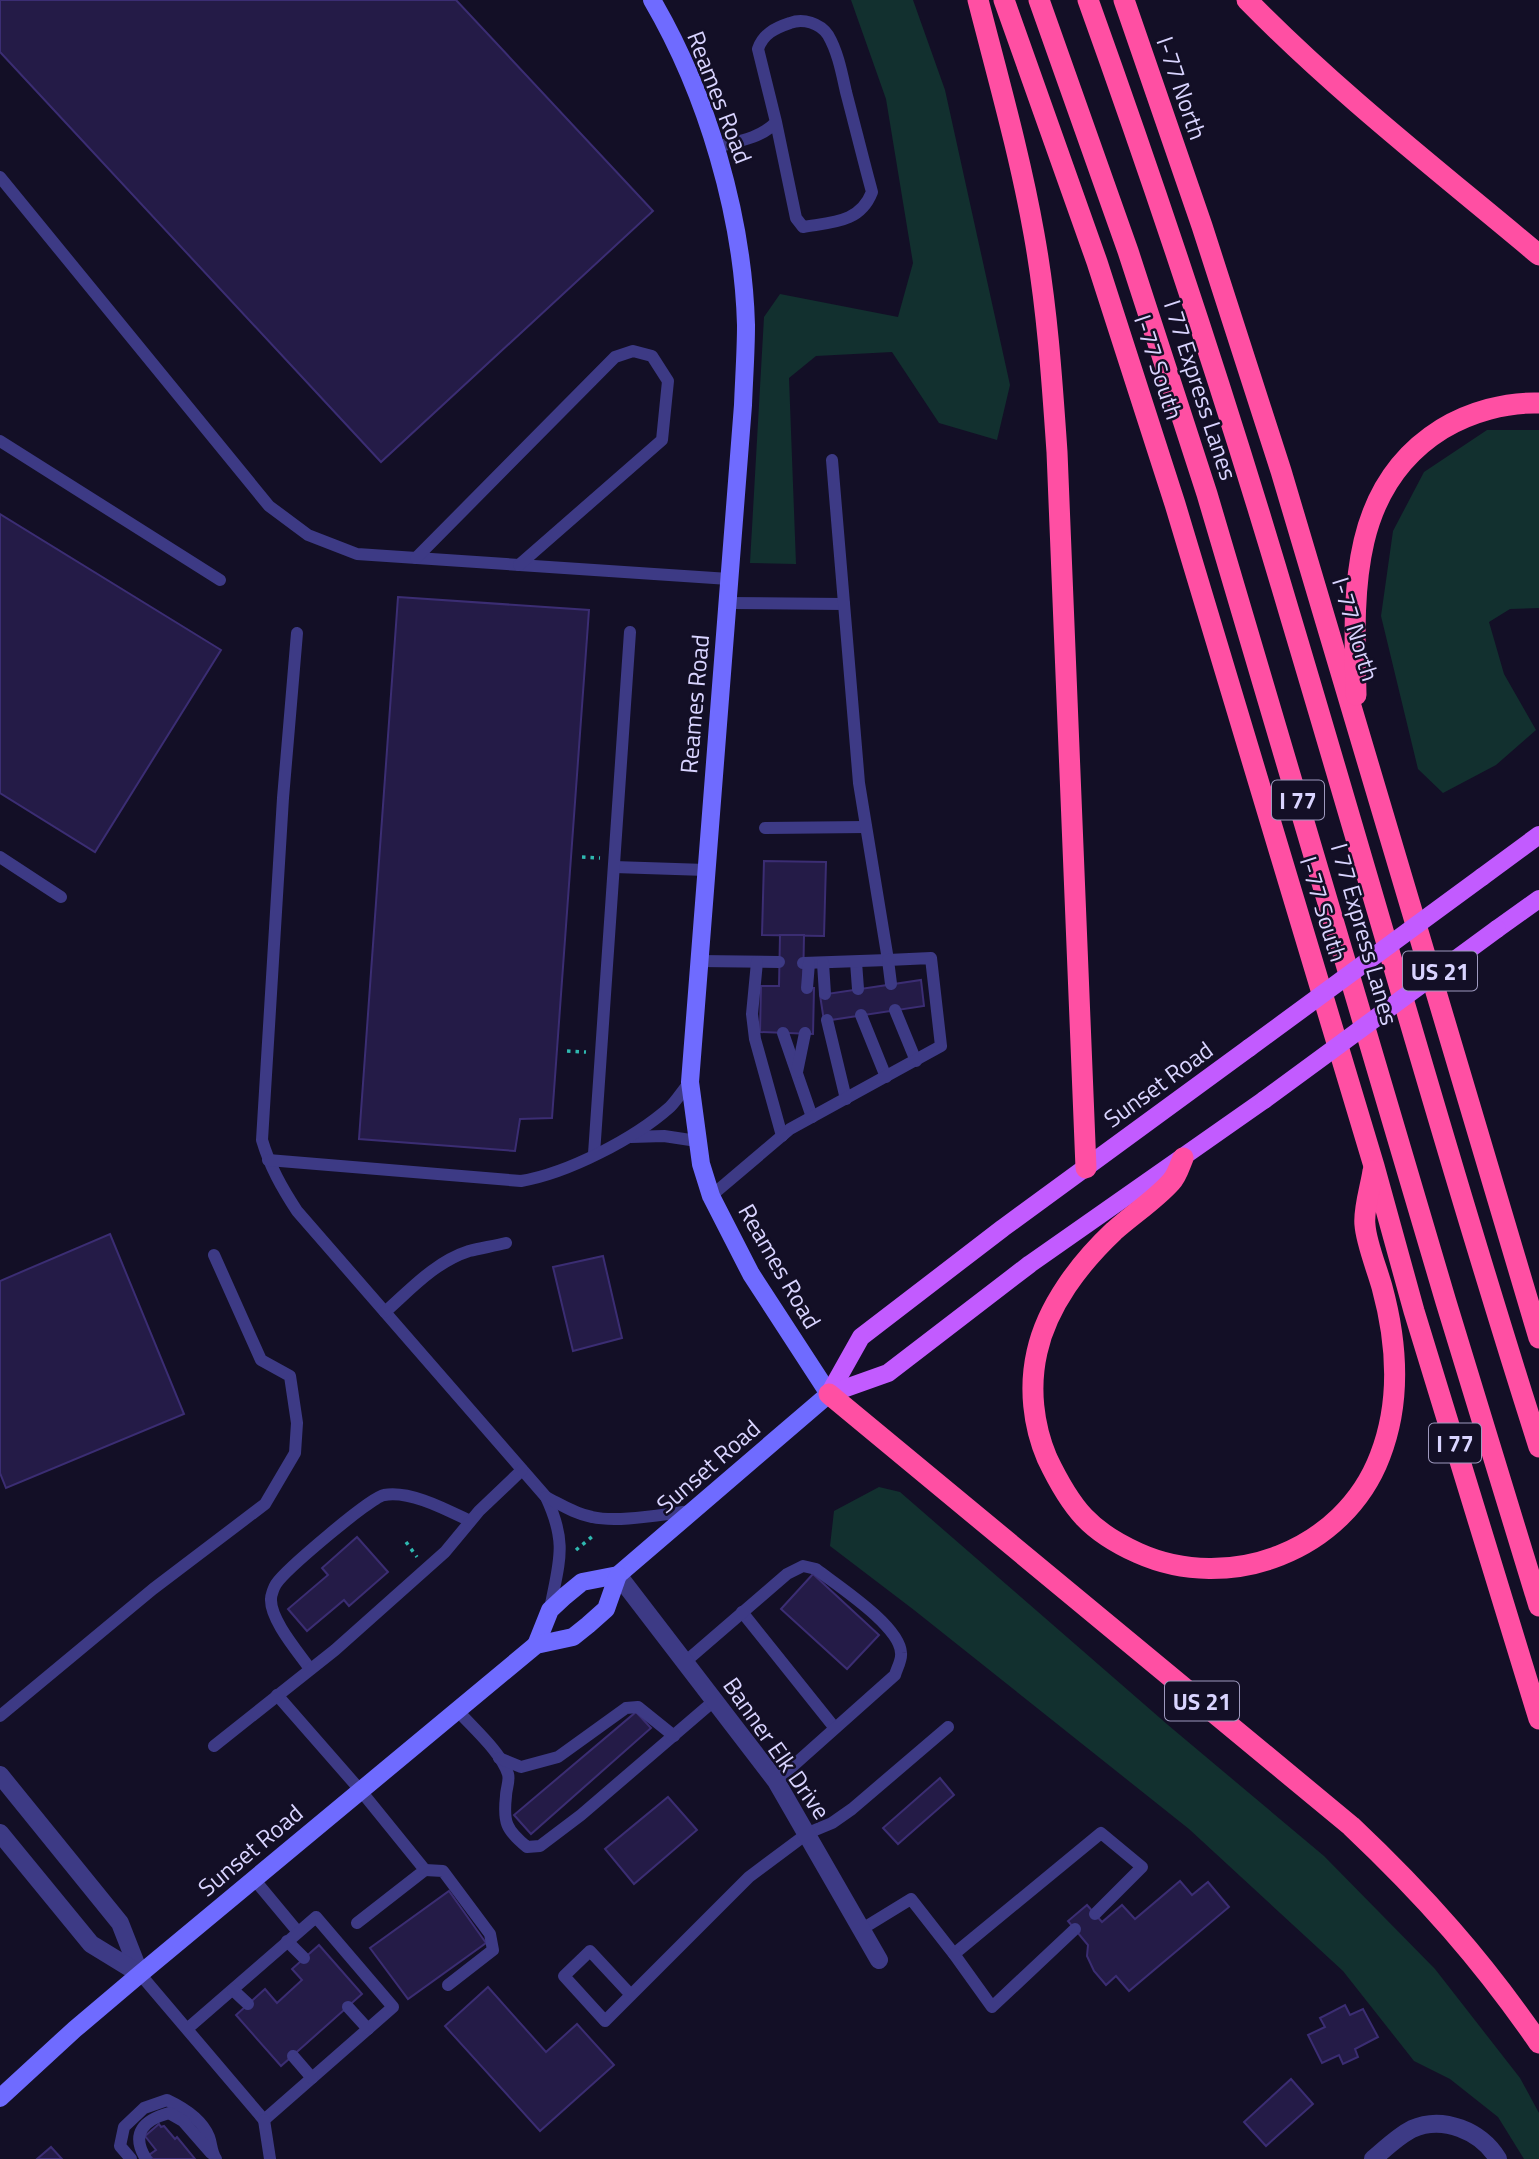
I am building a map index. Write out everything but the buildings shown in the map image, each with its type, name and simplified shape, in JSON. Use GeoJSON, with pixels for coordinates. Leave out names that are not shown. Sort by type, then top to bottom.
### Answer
{"type":"FeatureCollection","features":[{"type":"Feature","properties":{"kind":"highway"},"geometry":{"type":"LineString","coordinates":[[978,0],[1021,167],[1032,222],[1052,378],[1086,1168]]}},
{"type":"Feature","properties":{"kind":"highway","name":"I-77 South"},"geometry":{"type":"LineString","coordinates":[[1003,0],[1097,262],[1158,451],[1539,1719]]}},
{"type":"Feature","properties":{"kind":"highway","name":"I 77 Express Lanes"},"geometry":{"type":"LineString","coordinates":[[1039,0],[1128,251],[1207,494],[1446,1302],[1539,1606]]}},
{"type":"Feature","properties":{"kind":"highway","name":"I 77 Express Lanes"},"geometry":{"type":"LineString","coordinates":[[1088,0],[1166,224],[1249,481],[1485,1276],[1539,1447]]}},
{"type":"Feature","properties":{"kind":"highway","name":"I-77 North"},"geometry":{"type":"LineString","coordinates":[[1124,0],[1185,175],[1289,498],[1539,1338]]}},
{"type":"Feature","properties":{"kind":"highway"},"geometry":{"type":"LineString","coordinates":[[1247,0],[1325,74],[1539,255]]}},
{"type":"Feature","properties":{"kind":"highway"},"geometry":{"type":"LineString","coordinates":[[1357,725],[1354,620],[1358,571],[1366,532],[1380,494],[1403,461],[1448,425],[1464,417],[1498,407],[1539,402]]}},
{"type":"Feature","properties":{"kind":"highway"},"geometry":{"type":"LineString","coordinates":[[1183,1158],[1173,1180],[1088,1258],[1059,1299],[1041,1336],[1033,1375],[1033,1393],[1034,1413],[1044,1451],[1062,1488],[1085,1518],[1129,1549],[1162,1562],[1197,1569],[1252,1565],[1286,1554],[1303,1545],[1346,1511],[1379,1460],[1391,1420],[1396,1370],[1383,1291],[1364,1224],[1374,1166]]}},
{"type":"Feature","properties":{"kind":"highway","name":"US 21"},"geometry":{"type":"LineString","coordinates":[[829,1394],[1351,1826],[1447,1923],[1511,2003],[1539,2043]]}},
{"type":"Feature","properties":{"kind":"main road","name":"Reames Road"},"geometry":{"type":"LineString","coordinates":[[652,0],[695,88],[726,181],[740,262],[746,322],[743,405],[690,1082],[697,1141],[701,1164],[712,1196],[751,1274],[829,1394]]}},
{"type":"Feature","properties":{"kind":"main road","name":"Sunset Road"},"geometry":{"type":"LineString","coordinates":[[536,1646],[550,1610],[582,1582],[618,1575],[829,1394],[861,1338],[952,1266],[1539,835]]}},
{"type":"Feature","properties":{"kind":"main road","name":"Sunset Road"},"geometry":{"type":"LineString","coordinates":[[829,1394],[888,1373],[1030,1264],[1264,1100],[1539,899]]}},
{"type":"Feature","properties":{"kind":"main road","name":"Sunset Road"},"geometry":{"type":"LineString","coordinates":[[0,2098],[140,1974],[536,1646],[573,1637],[588,1625],[606,1609],[618,1575]]}},
{"type":"Feature","properties":{"kind":"street","name":"Banner Elk Drive"},"geometry":{"type":"LineString","coordinates":[[618,1575],[776,1781],[879,1960]]}},
{"type":"Feature","properties":{"kind":"street"},"geometry":{"type":"LineString","coordinates":[[0,1775],[120,1923],[140,1974]]}},
{"type":"Feature","properties":{"kind":"street"},"geometry":{"type":"LineString","coordinates":[[0,1833],[91,1944],[140,1974]]}},
{"type":"Feature","properties":{"kind":"street"},"geometry":{"type":"LineString","coordinates":[[1373,2159],[1412,2130],[1425,2125],[1447,2124],[1481,2139],[1498,2159]]}},
{"type":"Feature","properties":{"kind":"lane"},"geometry":{"type":"LineString","coordinates":[[798,20],[809,22],[820,27],[828,36],[837,57],[872,192],[867,206],[849,219],[803,227],[796,218],[776,122],[758,49],[761,40],[772,31],[798,20]]}},
{"type":"Feature","properties":{"kind":"lane"},"geometry":{"type":"LineString","coordinates":[[716,147],[760,133],[776,122]]}},
{"type":"Feature","properties":{"kind":"lane"},"geometry":{"type":"LineString","coordinates":[[0,177],[270,506],[308,535],[357,554],[729,579]]}},
{"type":"Feature","properties":{"kind":"lane"},"geometry":{"type":"LineString","coordinates":[[416,558],[615,358],[633,351],[652,356],[668,382],[662,440],[519,565]]}},
{"type":"Feature","properties":{"kind":"lane"},"geometry":{"type":"LineString","coordinates":[[0,441],[220,580]]}},
{"type":"Feature","properties":{"kind":"lane"},"geometry":{"type":"LineString","coordinates":[[832,460],[859,783],[891,984]]}},
{"type":"Feature","properties":{"kind":"lane"},"geometry":{"type":"LineString","coordinates":[[727,603],[844,604]]}},
{"type":"Feature","properties":{"kind":"lane"},"geometry":{"type":"LineString","coordinates":[[594,1154],[630,632]]}},
{"type":"Feature","properties":{"kind":"lane"},"geometry":{"type":"LineString","coordinates":[[298,633],[284,798],[262,1140],[278,1182],[297,1212],[545,1497],[558,1528],[560,1542],[560,1557],[550,1610]]}},
{"type":"Feature","properties":{"kind":"lane"},"geometry":{"type":"LineString","coordinates":[[765,828],[866,827]]}},
{"type":"Feature","properties":{"kind":"lane"},"geometry":{"type":"LineString","coordinates":[[0,857],[61,897]]}},
{"type":"Feature","properties":{"kind":"lane"},"geometry":{"type":"LineString","coordinates":[[614,867],[706,870]]}},
{"type":"Feature","properties":{"kind":"lane"},"geometry":{"type":"LineString","coordinates":[[712,1196],[782,1136],[942,1046],[931,958],[806,963],[807,988]]}},
{"type":"Feature","properties":{"kind":"lane"},"geometry":{"type":"LineString","coordinates":[[699,961],[779,962]]}},
{"type":"Feature","properties":{"kind":"lane"},"geometry":{"type":"LineString","coordinates":[[757,962],[752,1014],[755,1039],[782,1136]]}},
{"type":"Feature","properties":{"kind":"lane"},"geometry":{"type":"LineString","coordinates":[[856,962],[858,989]]}},
{"type":"Feature","properties":{"kind":"lane"},"geometry":{"type":"LineString","coordinates":[[823,963],[825,994]]}},
{"type":"Feature","properties":{"kind":"lane"},"geometry":{"type":"LineString","coordinates":[[895,1010],[916,1061]]}},
{"type":"Feature","properties":{"kind":"lane"},"geometry":{"type":"LineString","coordinates":[[861,1016],[886,1077]]}},
{"type":"Feature","properties":{"kind":"lane"},"geometry":{"type":"LineString","coordinates":[[827,1020],[846,1099]]}},
{"type":"Feature","properties":{"kind":"lane"},"geometry":{"type":"LineString","coordinates":[[783,1033],[812,1117]]}},
{"type":"Feature","properties":{"kind":"lane"},"geometry":{"type":"LineString","coordinates":[[797,1073],[805,1033]]}},
{"type":"Feature","properties":{"kind":"lane"},"geometry":{"type":"LineString","coordinates":[[268,1160],[521,1181],[545,1177],[630,1137],[671,1107],[690,1082]]}},
{"type":"Feature","properties":{"kind":"lane"},"geometry":{"type":"LineString","coordinates":[[630,1137],[664,1136],[697,1141]]}},
{"type":"Feature","properties":{"kind":"lane"},"geometry":{"type":"LineString","coordinates":[[385,1312],[428,1274],[446,1262],[469,1251],[506,1243]]}},
{"type":"Feature","properties":{"kind":"lane"},"geometry":{"type":"LineString","coordinates":[[0,1716],[153,1589],[265,1504],[295,1453],[297,1423],[290,1376],[261,1360],[214,1255]]}},
{"type":"Feature","properties":{"kind":"lane"},"geometry":{"type":"LineString","coordinates":[[214,1746],[310,1669],[445,1552],[470,1521],[522,1470]]}},
{"type":"Feature","properties":{"kind":"lane"},"geometry":{"type":"LineString","coordinates":[[310,1669],[283,1630],[274,1613],[271,1599],[275,1585],[302,1556],[381,1494],[402,1494],[440,1506],[470,1521]]}},
{"type":"Feature","properties":{"kind":"lane"},"geometry":{"type":"LineString","coordinates":[[545,1497],[592,1517],[622,1518],[693,1511]]}},
{"type":"Feature","properties":{"kind":"lane"},"geometry":{"type":"LineString","coordinates":[[685,1662],[787,1574],[803,1566],[816,1569],[888,1626],[898,1640],[902,1656],[895,1675],[776,1781]]}},
{"type":"Feature","properties":{"kind":"lane"},"geometry":{"type":"LineString","coordinates":[[743,1612],[834,1727]]}},
{"type":"Feature","properties":{"kind":"lane"},"geometry":{"type":"LineString","coordinates":[[277,1695],[361,1791],[425,1870]]}},
{"type":"Feature","properties":{"kind":"lane"},"geometry":{"type":"LineString","coordinates":[[458,1711],[499,1758],[509,1777],[505,1797],[505,1823],[527,1847],[540,1846],[581,1815],[715,1700]]}},
{"type":"Feature","properties":{"kind":"lane"},"geometry":{"type":"LineString","coordinates":[[499,1758],[521,1767],[558,1758],[625,1708],[638,1707],[674,1736]]}},
{"type":"Feature","properties":{"kind":"lane"},"geometry":{"type":"LineString","coordinates":[[631,1995],[590,1951],[564,1976],[605,2021],[750,1877],[808,1833],[832,1823],[852,1809],[948,1727]]}},
{"type":"Feature","properties":{"kind":"lane"},"geometry":{"type":"LineString","coordinates":[[954,1954],[1101,1833],[1142,1867],[1095,1914]]}},
{"type":"Feature","properties":{"kind":"lane"},"geometry":{"type":"LineString","coordinates":[[357,1923],[425,1870],[443,1871],[490,1934],[494,1950],[448,1985]]}},
{"type":"Feature","properties":{"kind":"lane"},"geometry":{"type":"LineString","coordinates":[[254,1879],[298,1931]]}},
{"type":"Feature","properties":{"kind":"lane"},"geometry":{"type":"LineString","coordinates":[[862,1929],[911,1899],[992,2007],[1075,1929]]}},
{"type":"Feature","properties":{"kind":"lane"},"geometry":{"type":"LineString","coordinates":[[187,2029],[316,1917],[393,2007],[264,2120]]}},
{"type":"Feature","properties":{"kind":"lane"},"geometry":{"type":"LineString","coordinates":[[287,1941],[304,1958]]}},
{"type":"Feature","properties":{"kind":"lane"},"geometry":{"type":"LineString","coordinates":[[140,1974],[264,2120],[270,2159]]}},
{"type":"Feature","properties":{"kind":"lane"},"geometry":{"type":"LineString","coordinates":[[233,1990],[248,2004]]}},
{"type":"Feature","properties":{"kind":"lane"},"geometry":{"type":"LineString","coordinates":[[348,2007],[368,2029]]}},
{"type":"Feature","properties":{"kind":"lane"},"geometry":{"type":"LineString","coordinates":[[293,2056],[312,2078]]}},
{"type":"Feature","properties":{"kind":"lane"},"geometry":{"type":"LineString","coordinates":[[131,2159],[120,2146],[124,2127],[144,2108],[167,2100],[188,2110],[209,2135],[215,2157]]}},
{"type":"Feature","properties":{"kind":"lane"},"geometry":{"type":"LineString","coordinates":[[146,2159],[138,2145],[141,2128],[153,2117],[169,2113],[183,2121],[215,2157]]}},
{"type":"Feature","properties":{"kind":"path"},"geometry":{"type":"LineString","coordinates":[[569,1556],[600,1530]]}},
{"type":"Feature","properties":{"kind":"green space"},"geometry":{"type":"Polygon","coordinates":[[[851,0],[913,0],[945,90],[1010,385],[997,440],[939,423],[892,352],[816,356],[789,378],[796,564],[750,563],[764,317],[780,294],[898,317],[913,263],[886,99],[851,0]]]}},
{"type":"Feature","properties":{"kind":"green space"},"geometry":{"type":"Polygon","coordinates":[[[1487,430],[1539,430],[1539,608],[1510,609],[1489,622],[1504,674],[1536,730],[1496,765],[1443,793],[1418,769],[1381,616],[1393,531],[1424,472],[1487,430]]]}},
{"type":"Feature","properties":{"kind":"green space"},"geometry":{"type":"Polygon","coordinates":[[[879,1487],[900,1492],[1168,1725],[1324,1856],[1435,1969],[1520,2078],[1539,2113],[1539,2159],[1524,2159],[1498,2117],[1450,2079],[1414,2061],[1343,1971],[1189,1829],[830,1546],[834,1511],[879,1487]]]}}]}
